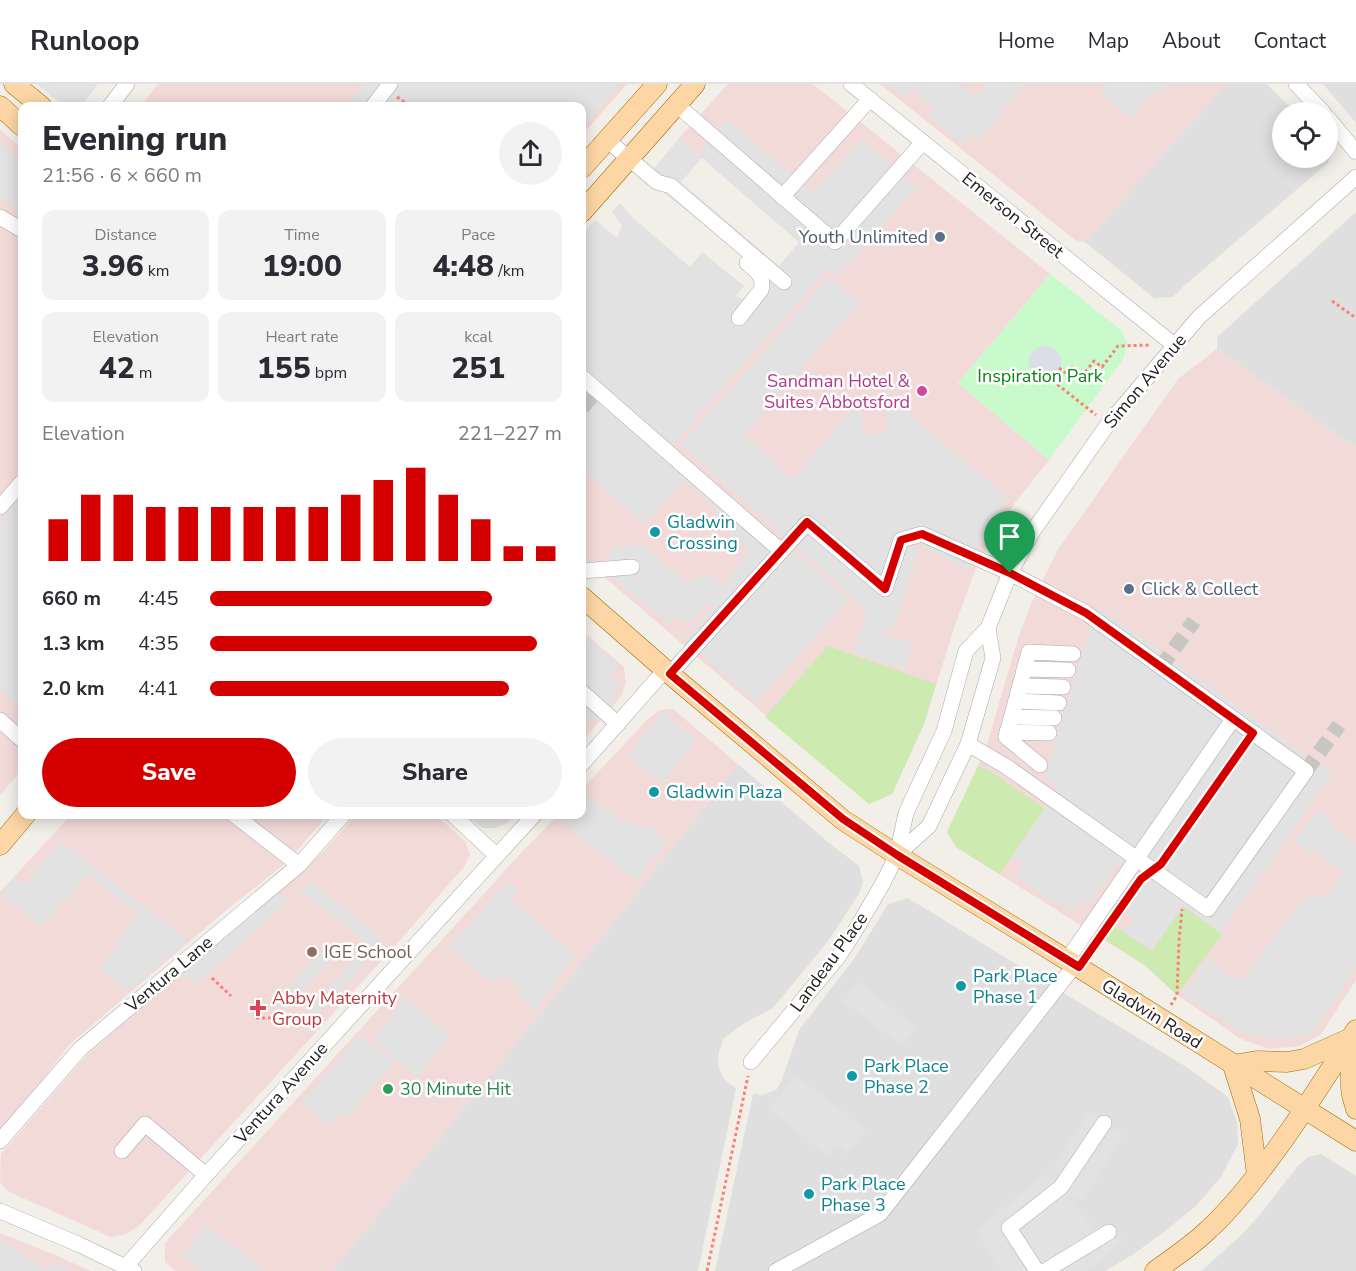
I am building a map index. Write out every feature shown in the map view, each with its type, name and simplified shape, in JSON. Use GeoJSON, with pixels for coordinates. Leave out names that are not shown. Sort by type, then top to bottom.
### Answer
{"type":"FeatureCollection","features":[{"type":"Feature","properties":{"kind":"main road"},"geometry":{"type":"LineString","coordinates":[[14,84],[36,102]]}},
{"type":"Feature","properties":{"kind":"main road"},"geometry":{"type":"LineString","coordinates":[[586,164],[657,84]]}},
{"type":"Feature","properties":{"kind":"main road"},"geometry":{"type":"LineString","coordinates":[[586,208],[696,84]]}},
{"type":"Feature","properties":{"kind":"main road"},"geometry":{"type":"LineString","coordinates":[[0,106],[18,122]]}},
{"type":"Feature","properties":{"kind":"main road","name":"Gladwin Road"},"geometry":{"type":"LineString","coordinates":[[586,601],[667,672],[843,819],[1356,1142]]}},
{"type":"Feature","properties":{"kind":"main road"},"geometry":{"type":"LineString","coordinates":[[0,845],[22,819]]}},
{"type":"Feature","properties":{"kind":"main road"},"geometry":{"type":"LineString","coordinates":[[1257,1174],[1250,1119],[1233,1065],[1257,1060],[1287,1062],[1305,1059],[1353,1034]]}},
{"type":"Feature","properties":{"kind":"main road"},"geometry":{"type":"LineString","coordinates":[[1353,1034],[1351,1087],[1356,1109]]}},
{"type":"Feature","properties":{"kind":"main road"},"geometry":{"type":"LineString","coordinates":[[1155,1271],[1210,1229],[1242,1194],[1276,1152],[1353,1034]]}},
{"type":"Feature","properties":{"kind":"street"},"geometry":{"type":"LineString","coordinates":[[113,102],[127,84]]}},
{"type":"Feature","properties":{"kind":"street","name":"Emerson Street"},"geometry":{"type":"LineString","coordinates":[[851,84],[1174,345]]}},
{"type":"Feature","properties":{"kind":"street"},"geometry":{"type":"LineString","coordinates":[[1296,84],[1313,102]]}},
{"type":"Feature","properties":{"kind":"street"},"geometry":{"type":"LineString","coordinates":[[377,102],[392,89]]}},
{"type":"Feature","properties":{"kind":"street"},"geometry":{"type":"LineString","coordinates":[[782,196],[870,99]]}},
{"type":"Feature","properties":{"kind":"street"},"geometry":{"type":"LineString","coordinates":[[677,105],[835,242],[923,142]]}},
{"type":"Feature","properties":{"kind":"street"},"geometry":{"type":"LineString","coordinates":[[1338,130],[1356,152]]}},
{"type":"Feature","properties":{"kind":"street"},"geometry":{"type":"LineString","coordinates":[[607,140],[657,182],[671,199],[760,276],[761,290],[739,318]]}},
{"type":"Feature","properties":{"kind":"street","name":"Simon Avenue"},"geometry":{"type":"LineString","coordinates":[[897,855],[906,813],[944,731],[966,651],[988,628],[1010,573],[1033,531],[1108,424],[1199,317],[1356,177]]}},
{"type":"Feature","properties":{"kind":"street"},"geometry":{"type":"LineString","coordinates":[[657,182],[671,186],[784,282]]}},
{"type":"Feature","properties":{"kind":"street"},"geometry":{"type":"LineString","coordinates":[[0,217],[18,228]]}},
{"type":"Feature","properties":{"kind":"street"},"geometry":{"type":"LineString","coordinates":[[586,380],[781,551]]}},
{"type":"Feature","properties":{"kind":"street"},"geometry":{"type":"LineString","coordinates":[[0,507],[18,487]]}},
{"type":"Feature","properties":{"kind":"street"},"geometry":{"type":"LineString","coordinates":[[586,760],[807,522],[885,589],[901,540],[922,534],[1010,573],[1086,613],[1306,771],[1208,909],[1007,767],[968,744]]}},
{"type":"Feature","properties":{"kind":"street"},"geometry":{"type":"LineString","coordinates":[[586,571],[632,567]]}},
{"type":"Feature","properties":{"kind":"street"},"geometry":{"type":"LineString","coordinates":[[897,855],[929,826],[968,744],[993,657],[988,628]]}},
{"type":"Feature","properties":{"kind":"street"},"geometry":{"type":"LineString","coordinates":[[1040,765],[1006,737],[1029,652],[1073,654]]}},
{"type":"Feature","properties":{"kind":"street"},"geometry":{"type":"LineString","coordinates":[[1024,669],[1068,670]]}},
{"type":"Feature","properties":{"kind":"street"},"geometry":{"type":"LineString","coordinates":[[1020,686],[1063,687]]}},
{"type":"Feature","properties":{"kind":"street"},"geometry":{"type":"LineString","coordinates":[[586,696],[618,724]]}},
{"type":"Feature","properties":{"kind":"street"},"geometry":{"type":"LineString","coordinates":[[1016,701],[1059,703]]}},
{"type":"Feature","properties":{"kind":"street"},"geometry":{"type":"LineString","coordinates":[[776,1271],[880,1214],[1071,962],[1137,859],[1233,719]]}},
{"type":"Feature","properties":{"kind":"street"},"geometry":{"type":"LineString","coordinates":[[0,720],[18,736]]}},
{"type":"Feature","properties":{"kind":"street"},"geometry":{"type":"LineString","coordinates":[[1010,724],[1052,726]]}},
{"type":"Feature","properties":{"kind":"street"},"geometry":{"type":"LineString","coordinates":[[239,819],[298,865]]}},
{"type":"Feature","properties":{"kind":"street","name":"Ventura Lane"},"geometry":{"type":"LineString","coordinates":[[0,1141],[80,1049],[298,865],[339,819]]}},
{"type":"Feature","properties":{"kind":"street"},"geometry":{"type":"LineString","coordinates":[[457,819],[496,855]]}},
{"type":"Feature","properties":{"kind":"street","name":"Ventura Avenue"},"geometry":{"type":"LineString","coordinates":[[130,1268],[206,1175],[529,819]]}},
{"type":"Feature","properties":{"kind":"street","name":"Landeau Place"},"geometry":{"type":"LineString","coordinates":[[751,1062],[838,956],[883,883],[897,855]]}},
{"type":"Feature","properties":{"kind":"street"},"geometry":{"type":"LineString","coordinates":[[1037,1271],[1009,1228],[1061,1187],[1104,1123]]}},
{"type":"Feature","properties":{"kind":"street"},"geometry":{"type":"LineString","coordinates":[[122,1151],[145,1124],[206,1175]]}},
{"type":"Feature","properties":{"kind":"street"},"geometry":{"type":"LineString","coordinates":[[0,1211],[130,1268]]}},
{"type":"Feature","properties":{"kind":"street"},"geometry":{"type":"LineString","coordinates":[[1045,1271],[1109,1232]]}},
{"type":"Feature","properties":{"kind":"path"},"geometry":{"type":"LineString","coordinates":[[392,89],[406,102]]}},
{"type":"Feature","properties":{"kind":"path"},"geometry":{"type":"LineString","coordinates":[[1332,301],[1356,318]]}},
{"type":"Feature","properties":{"kind":"path"},"geometry":{"type":"LineString","coordinates":[[1059,368],[1067,374],[1072,367],[1083,375],[1094,361],[1102,367],[1118,346],[1174,345]]}},
{"type":"Feature","properties":{"kind":"path"},"geometry":{"type":"LineString","coordinates":[[1048,377],[1090,410]]}},
{"type":"Feature","properties":{"kind":"path"},"geometry":{"type":"LineString","coordinates":[[1153,870],[1161,864],[1253,733]]}},
{"type":"Feature","properties":{"kind":"path"},"geometry":{"type":"LineString","coordinates":[[1177,995],[1184,892]]}},
{"type":"Feature","properties":{"kind":"path"},"geometry":{"type":"LineString","coordinates":[[212,978],[231,996]]}},
{"type":"Feature","properties":{"kind":"path"},"geometry":{"type":"LineString","coordinates":[[256,1018],[288,1018]]}},
{"type":"Feature","properties":{"kind":"path"},"geometry":{"type":"LineString","coordinates":[[707,1271],[751,1062]]}},
{"type":"Feature","properties":{"kind":"shaded area"},"geometry":{"type":"Polygon","coordinates":[[[37,84],[98,84],[84,102],[59,102],[37,84]]]}},
{"type":"Feature","properties":{"kind":"shaded area"},"geometry":{"type":"Polygon","coordinates":[[[158,84],[627,84],[586,130],[586,102],[144,102],[158,84]]]}},
{"type":"Feature","properties":{"kind":"shaded area"},"geometry":{"type":"Polygon","coordinates":[[[364,84],[621,84],[586,124],[586,102],[350,102],[364,84]]]}},
{"type":"Feature","properties":{"kind":"shaded area"},"geometry":{"type":"Polygon","coordinates":[[[728,84],[813,84],[1050,274],[958,383],[1049,460],[1014,504],[977,565],[955,625],[924,724],[892,794],[869,804],[586,561],[586,370],[672,445],[828,267],[679,138],[728,84]]]}},
{"type":"Feature","properties":{"kind":"shaded area"},"geometry":{"type":"Polygon","coordinates":[[[880,84],[1226,84],[1085,242],[1075,240],[880,84]]]}},
{"type":"Feature","properties":{"kind":"shaded area"},"geometry":{"type":"Polygon","coordinates":[[[888,84],[954,84],[956,86],[958,84],[975,98],[988,84],[1025,84],[980,139],[972,134],[963,145],[929,116],[934,107],[912,89],[904,97],[888,84]]]}},
{"type":"Feature","properties":{"kind":"shaded area"},"geometry":{"type":"Polygon","coordinates":[[[1106,84],[1168,84],[1159,94],[1154,91],[1132,118],[1099,92],[1106,84]]]}},
{"type":"Feature","properties":{"kind":"shaded area"},"geometry":{"type":"Polygon","coordinates":[[[1226,84],[1267,84],[1285,102],[1272,102],[1272,168],[1322,168],[1173,297],[1154,298],[1085,242],[1226,84]]]}},
{"type":"Feature","properties":{"kind":"shaded area"},"geometry":{"type":"Polygon","coordinates":[[[1323,84],[1356,84],[1356,123],[1329,91],[1323,84]]]}},
{"type":"Feature","properties":{"kind":"shaded area"},"geometry":{"type":"Polygon","coordinates":[[[728,120],[813,192],[862,139],[917,187],[838,276],[828,268],[672,445],[849,599],[756,702],[685,640],[713,606],[707,603],[687,625],[677,616],[669,625],[610,575],[610,548],[643,545],[681,578],[694,580],[707,573],[722,586],[750,552],[712,517],[717,510],[683,481],[645,525],[586,473],[586,409],[591,403],[586,399],[586,230],[595,220],[617,238],[622,226],[612,212],[620,203],[632,217],[690,267],[702,252],[744,286],[736,296],[742,299],[764,274],[646,178],[679,138],[698,155],[728,120]],[[702,158],[681,182],[779,266],[799,242],[702,158]]]}},
{"type":"Feature","properties":{"kind":"shaded area"},"geometry":{"type":"Polygon","coordinates":[[[0,129],[18,145],[18,774],[0,795],[0,129]]]}},
{"type":"Feature","properties":{"kind":"shaded area"},"geometry":{"type":"Polygon","coordinates":[[[0,142],[18,158],[18,213],[0,197],[0,142]]]}},
{"type":"Feature","properties":{"kind":"shaded area"},"geometry":{"type":"Polygon","coordinates":[[[1356,212],[1356,448],[1217,349],[1217,337],[1356,212]]]}},
{"type":"Feature","properties":{"kind":"shaded area"},"geometry":{"type":"Polygon","coordinates":[[[829,277],[859,303],[744,435],[794,479],[860,400],[863,435],[887,433],[885,394],[1008,498],[979,546],[969,570],[918,545],[911,545],[919,548],[893,631],[883,629],[890,642],[892,636],[913,643],[905,670],[853,653],[867,610],[681,445],[829,277]]]}},
{"type":"Feature","properties":{"kind":"shaded area"},"geometry":{"type":"Polygon","coordinates":[[[1045,346],[1056,351],[1061,362],[1056,373],[1045,378],[1034,373],[1029,362],[1034,351],[1045,346]]]}},
{"type":"Feature","properties":{"kind":"shaded area"},"geometry":{"type":"Polygon","coordinates":[[[1217,349],[1356,448],[1356,980],[1321,1034],[1300,1046],[1269,1049],[1241,1039],[1177,995],[1144,965],[956,847],[947,832],[988,741],[1018,638],[1032,602],[1057,551],[1178,379],[1217,349]]]}},
{"type":"Feature","properties":{"kind":"shaded area"},"geometry":{"type":"Polygon","coordinates":[[[18,500],[18,705],[0,689],[0,521],[18,500]]]}},
{"type":"Feature","properties":{"kind":"shaded area"},"geometry":{"type":"Polygon","coordinates":[[[1097,606],[1332,773],[1221,933],[1183,906],[1152,951],[1123,932],[1133,917],[1126,911],[1146,881],[1119,862],[1088,905],[1080,900],[1071,912],[1015,876],[1023,864],[1012,856],[1058,789],[1049,782],[1046,770],[1097,606]]]}},
{"type":"Feature","properties":{"kind":"shaded area"},"geometry":{"type":"Polygon","coordinates":[[[586,634],[624,667],[626,683],[620,698],[586,736],[586,634]]]}},
{"type":"Feature","properties":{"kind":"shaded area"},"geometry":{"type":"Polygon","coordinates":[[[586,637],[619,665],[610,675],[621,685],[609,700],[613,704],[598,721],[592,717],[588,721],[586,719],[586,637]]]}},
{"type":"Feature","properties":{"kind":"shaded area"},"geometry":{"type":"Polygon","coordinates":[[[673,709],[738,764],[603,936],[332,1271],[176,1271],[165,1262],[165,1243],[522,852],[554,819],[586,819],[586,785],[650,717],[660,710],[673,709]]]}},
{"type":"Feature","properties":{"kind":"shaded area"},"geometry":{"type":"Polygon","coordinates":[[[663,712],[697,740],[662,784],[627,757],[663,712]]]}},
{"type":"Feature","properties":{"kind":"shaded area"},"geometry":{"type":"Polygon","coordinates":[[[738,764],[859,866],[863,882],[860,892],[829,940],[773,1008],[743,1024],[724,1038],[719,1051],[718,1064],[723,1078],[736,1089],[698,1271],[332,1271],[603,936],[738,764]]]}},
{"type":"Feature","properties":{"kind":"shaded area"},"geometry":{"type":"Polygon","coordinates":[[[586,793],[626,825],[630,820],[642,830],[646,825],[668,842],[637,881],[557,820],[586,819],[586,793]]]}},
{"type":"Feature","properties":{"kind":"shaded area"},"geometry":{"type":"Polygon","coordinates":[[[1317,810],[1333,821],[1330,825],[1356,844],[1356,967],[1309,1035],[1278,1039],[1256,1037],[1239,1031],[1183,994],[1207,960],[1232,979],[1243,978],[1300,903],[1305,903],[1312,894],[1317,898],[1327,896],[1344,872],[1313,849],[1310,853],[1294,841],[1317,810]]]}},
{"type":"Feature","properties":{"kind":"shaded area"},"geometry":{"type":"Polygon","coordinates":[[[67,819],[324,819],[286,863],[225,911],[69,1045],[33,1092],[0,1129],[0,892],[67,819]]]}},
{"type":"Feature","properties":{"kind":"shaded area"},"geometry":{"type":"Polygon","coordinates":[[[352,819],[440,819],[465,841],[470,855],[464,867],[393,948],[138,1227],[124,1235],[111,1237],[7,1191],[0,1182],[1,1154],[87,1055],[322,853],[352,819]]]}},
{"type":"Feature","properties":{"kind":"shaded area"},"geometry":{"type":"Polygon","coordinates":[[[472,819],[511,819],[495,828],[482,828],[472,819]]]}},
{"type":"Feature","properties":{"kind":"shaded area"},"geometry":{"type":"Polygon","coordinates":[[[61,841],[188,941],[128,991],[100,969],[138,913],[88,874],[68,900],[64,898],[42,927],[0,893],[14,878],[23,885],[61,841]]]}},
{"type":"Feature","properties":{"kind":"shaded area"},"geometry":{"type":"Polygon","coordinates":[[[310,881],[381,938],[373,948],[302,891],[310,881]]]}},
{"type":"Feature","properties":{"kind":"shaded area"},"geometry":{"type":"Polygon","coordinates":[[[511,883],[519,888],[511,900],[576,955],[535,1010],[517,996],[521,990],[507,978],[499,976],[494,983],[447,947],[470,925],[502,887],[511,883]]]}},
{"type":"Feature","properties":{"kind":"shaded area"},"geometry":{"type":"Polygon","coordinates":[[[278,892],[290,900],[196,985],[181,974],[278,892]]]}},
{"type":"Feature","properties":{"kind":"shaded area"},"geometry":{"type":"Polygon","coordinates":[[[908,898],[1185,1066],[1228,1097],[1237,1122],[1238,1144],[1221,1177],[1196,1206],[1164,1232],[1105,1271],[715,1271],[753,1094],[763,1095],[776,1090],[782,1080],[799,1030],[854,959],[888,904],[908,898]]]}},
{"type":"Feature","properties":{"kind":"shaded area"},"geometry":{"type":"Polygon","coordinates":[[[325,946],[335,955],[285,1011],[275,1002],[325,946]]]}},
{"type":"Feature","properties":{"kind":"shaded area"},"geometry":{"type":"Polygon","coordinates":[[[356,957],[364,965],[310,1024],[302,1016],[356,957]]]}},
{"type":"Feature","properties":{"kind":"shaded area"},"geometry":{"type":"Polygon","coordinates":[[[858,982],[916,1027],[902,1046],[843,1001],[858,982]]]}},
{"type":"Feature","properties":{"kind":"shaded area"},"geometry":{"type":"Polygon","coordinates":[[[405,998],[451,1035],[418,1077],[372,1041],[405,998]]]}},
{"type":"Feature","properties":{"kind":"shaded area"},"geometry":{"type":"Polygon","coordinates":[[[360,1035],[394,1062],[348,1117],[342,1112],[331,1126],[301,1103],[360,1035]]]}},
{"type":"Feature","properties":{"kind":"shaded area"},"geometry":{"type":"Polygon","coordinates":[[[795,1075],[866,1130],[848,1154],[837,1145],[828,1156],[768,1109],[795,1075]]]}},
{"type":"Feature","properties":{"kind":"shaded area"},"geometry":{"type":"Polygon","coordinates":[[[1089,1112],[1124,1135],[1082,1201],[1071,1196],[1068,1198],[1095,1230],[1102,1225],[1123,1239],[1097,1265],[1086,1271],[1001,1271],[977,1231],[1045,1173],[1054,1181],[1059,1174],[1052,1169],[1089,1112]]]}},
{"type":"Feature","properties":{"kind":"shaded area"},"geometry":{"type":"Polygon","coordinates":[[[1321,1154],[1356,1176],[1356,1271],[1201,1271],[1258,1217],[1297,1167],[1308,1157],[1321,1154]]]}},
{"type":"Feature","properties":{"kind":"shaded area"},"geometry":{"type":"Polygon","coordinates":[[[205,1225],[266,1271],[202,1271],[182,1256],[205,1225]]]}},
{"type":"Feature","properties":{"kind":"shaded area"},"geometry":{"type":"Polygon","coordinates":[[[0,1233],[55,1255],[91,1271],[0,1271],[0,1233]]]}},
{"type":"Feature","properties":{"kind":"shaded area"},"geometry":{"type":"Polygon","coordinates":[[[0,1239],[42,1269],[58,1264],[70,1271],[0,1271],[0,1239]]]}},
{"type":"Feature","properties":{"kind":"green space","name":"Inspiration Park"},"geometry":{"type":"Polygon","coordinates":[[[1050,274],[1121,330],[1127,343],[1124,358],[1049,460],[958,383],[1050,274]]]}},
{"type":"Feature","properties":{"kind":"green space"},"geometry":{"type":"Polygon","coordinates":[[[828,646],[936,684],[924,724],[892,794],[869,804],[765,717],[828,646]]]}},
{"type":"Feature","properties":{"kind":"green space"},"geometry":{"type":"Polygon","coordinates":[[[978,766],[989,770],[1045,809],[999,874],[956,847],[947,832],[978,766]]]}},
{"type":"Feature","properties":{"kind":"green space"},"geometry":{"type":"Polygon","coordinates":[[[1183,906],[1222,934],[1177,995],[1145,965],[1104,939],[1112,925],[1152,951],[1183,906]]]}},
{"type":"Feature","properties":{"kind":"tunnel"},"geometry":{"type":"LineString","coordinates":[[586,403],[597,390]]}},
{"type":"Feature","properties":{"kind":"tunnel"},"geometry":{"type":"LineString","coordinates":[[1161,667],[1194,621]]}},
{"type":"Feature","properties":{"kind":"tunnel"},"geometry":{"type":"LineString","coordinates":[[1306,771],[1339,725]]}},
{"type":"Feature","properties":{"kind":"place","name":"Youth Unlimited"},"geometry":{"type":"Point","coordinates":[940,237]}},
{"type":"Feature","properties":{"kind":"place","name":"Sandman Hotel & Suites Abbotsford"},"geometry":{"type":"Point","coordinates":[922,391]}},
{"type":"Feature","properties":{"kind":"place","name":"Gladwin Crossing"},"geometry":{"type":"Point","coordinates":[655,532]}},
{"type":"Feature","properties":{"kind":"place","name":"Click & Collect"},"geometry":{"type":"Point","coordinates":[1129,589]}},
{"type":"Feature","properties":{"kind":"place","name":"Gladwin Plaza"},"geometry":{"type":"Point","coordinates":[654,792]}},
{"type":"Feature","properties":{"kind":"place","name":"IGE School"},"geometry":{"type":"Point","coordinates":[312,952]}},
{"type":"Feature","properties":{"kind":"place","name":"Park Place Phase 1"},"geometry":{"type":"Point","coordinates":[961,986]}},
{"type":"Feature","properties":{"kind":"place","name":"Abby Maternity Group"},"geometry":{"type":"Point","coordinates":[258,1008]}},
{"type":"Feature","properties":{"kind":"place","name":"Park Place Phase 2"},"geometry":{"type":"Point","coordinates":[852,1076]}},
{"type":"Feature","properties":{"kind":"place","name":"30 Minute Hit"},"geometry":{"type":"Point","coordinates":[388,1089]}},
{"type":"Feature","properties":{"kind":"place","name":"Park Place Phase 3"},"geometry":{"type":"Point","coordinates":[809,1194]}},
{"type":"Feature","properties":{"kind":"route"},"geometry":{"type":"LineString","coordinates":[[807,522],[885,589],[901,540],[922,534],[1010,573],[1086,613],[1253,733],[1161,864],[1141,879],[1079,967],[897,855],[843,819],[670,674],[807,522]]}}]}
